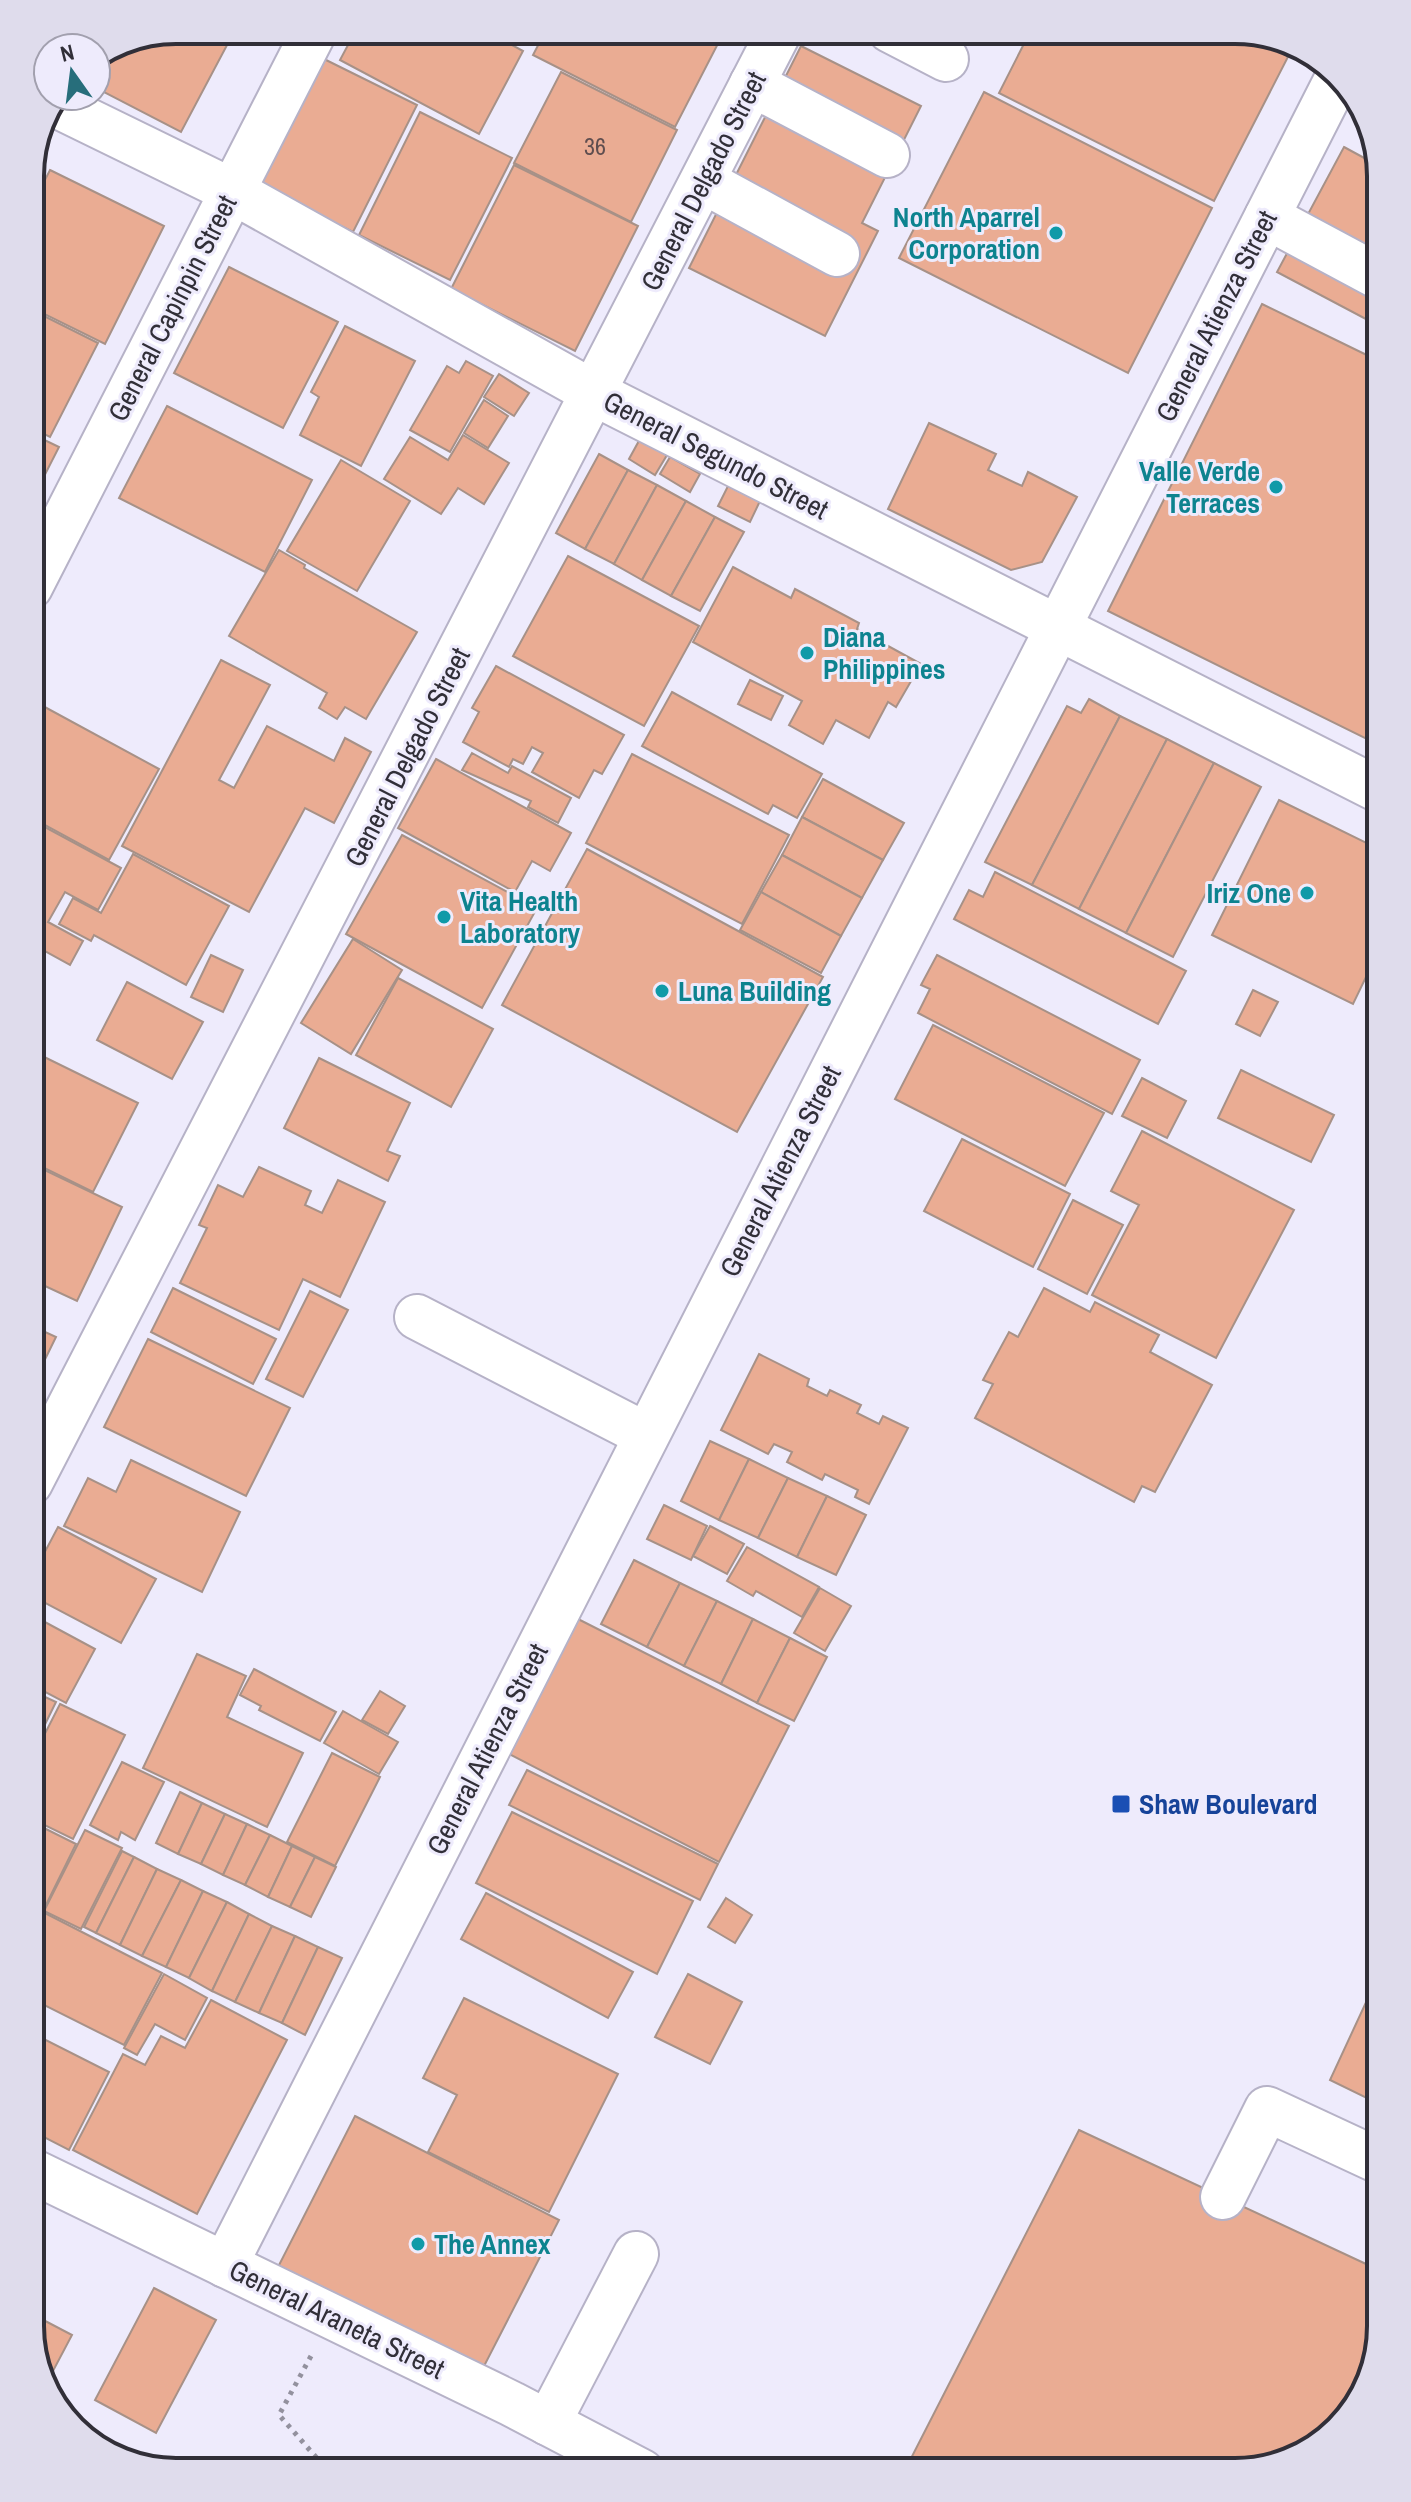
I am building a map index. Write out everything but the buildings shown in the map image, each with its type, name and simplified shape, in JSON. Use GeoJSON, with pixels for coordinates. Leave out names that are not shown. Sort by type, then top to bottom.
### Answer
{"type":"FeatureCollection","features":[{"type":"Feature","properties":{"kind":"street","name":"General Capinpin Street"},"geometry":{"type":"LineString","coordinates":[[44,560],[308,44]]}},
{"type":"Feature","properties":{"kind":"street","name":"General Delgado Street"},"geometry":{"type":"LineString","coordinates":[[44,1456],[773,44]]}},
{"type":"Feature","properties":{"kind":"street"},"geometry":{"type":"LineString","coordinates":[[917,44],[946,59]]}},
{"type":"Feature","properties":{"kind":"street"},"geometry":{"type":"LineString","coordinates":[[752,84],[887,155]]}},
{"type":"Feature","properties":{"kind":"street","name":"General Atienza Street"},"geometry":{"type":"LineString","coordinates":[[225,2265],[1333,88]]}},
{"type":"Feature","properties":{"kind":"street","name":"General Segundo Street"},"geometry":{"type":"LineString","coordinates":[[70,112],[232,191],[594,393],[1367,784]]}},
{"type":"Feature","properties":{"kind":"street"},"geometry":{"type":"LineString","coordinates":[[703,181],[837,254]]}},
{"type":"Feature","properties":{"kind":"street"},"geometry":{"type":"LineString","coordinates":[[1267,217],[1367,271]]}},
{"type":"Feature","properties":{"kind":"street"},"geometry":{"type":"LineString","coordinates":[[417,1317],[646,1435]]}},
{"type":"Feature","properties":{"kind":"street"},"geometry":{"type":"LineString","coordinates":[[1223,2197],[1267,2109],[1367,2155]]}},
{"type":"Feature","properties":{"kind":"street","name":"General Araneta Street"},"geometry":{"type":"LineString","coordinates":[[44,2177],[615,2458]]}},
{"type":"Feature","properties":{"kind":"street"},"geometry":{"type":"LineString","coordinates":[[548,2423],[636,2254]]}},
{"type":"Feature","properties":{"kind":"path"},"geometry":{"type":"LineString","coordinates":[[317,2458],[279,2415],[332,2317]]}},
{"type":"Feature","properties":{"kind":"place","name":"North Aparrel Corporation"},"geometry":{"type":"Point","coordinates":[1056,233]}},
{"type":"Feature","properties":{"kind":"place","name":"Valle Verde Terraces"},"geometry":{"type":"Point","coordinates":[1276,487]}},
{"type":"Feature","properties":{"kind":"place","name":"Diana Philippines"},"geometry":{"type":"Point","coordinates":[807,653]}},
{"type":"Feature","properties":{"kind":"place","name":"Iriz One"},"geometry":{"type":"Point","coordinates":[1307,893]}},
{"type":"Feature","properties":{"kind":"place","name":"Vita Health Laboratory"},"geometry":{"type":"Point","coordinates":[444,917]}},
{"type":"Feature","properties":{"kind":"place","name":"Luna Building"},"geometry":{"type":"Point","coordinates":[662,991]}},
{"type":"Feature","properties":{"kind":"place","name":"Shaw Boulevard"},"geometry":{"type":"Point","coordinates":[1121,1804]}},
{"type":"Feature","properties":{"kind":"place","name":"The Annex"},"geometry":{"type":"Point","coordinates":[418,2244]}}]}
